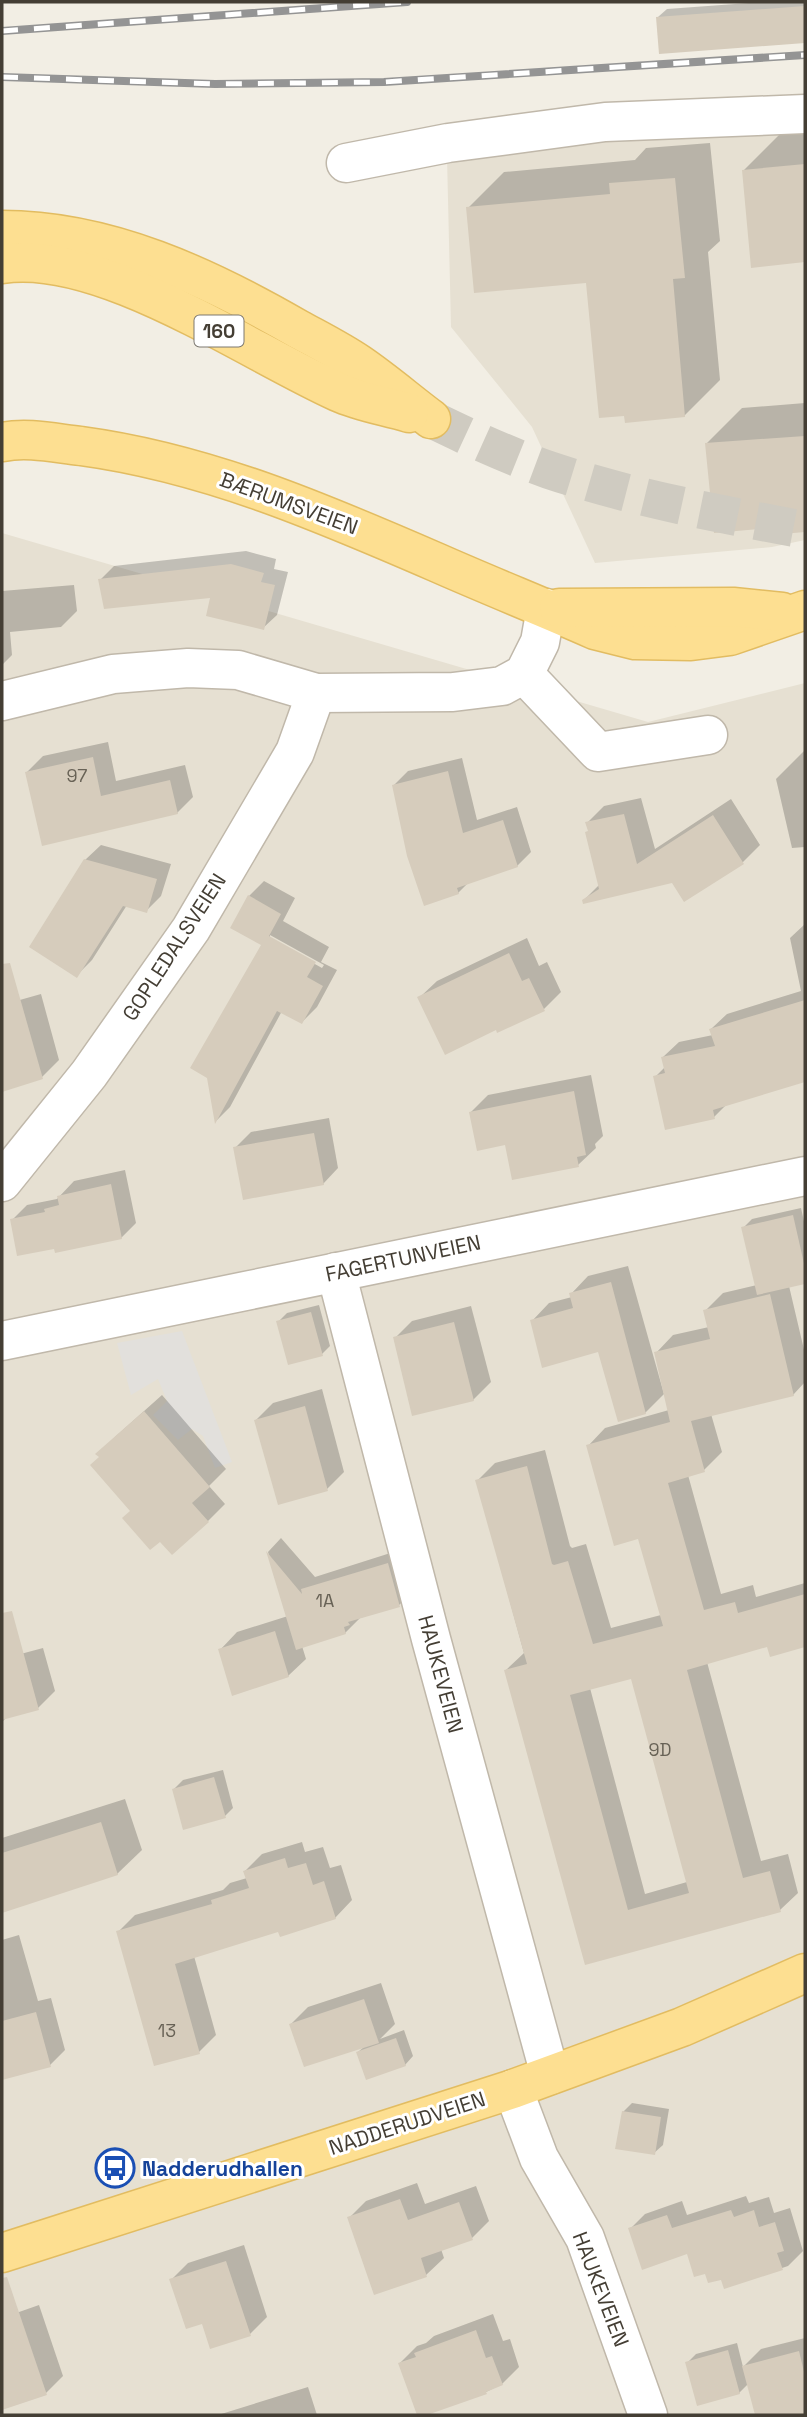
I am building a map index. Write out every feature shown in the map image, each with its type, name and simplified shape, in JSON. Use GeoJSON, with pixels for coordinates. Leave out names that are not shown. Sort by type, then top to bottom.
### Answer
{"type":"FeatureCollection","features":[{"type":"Feature","properties":{"kind":"main road","name":"160"},"geometry":{"type":"LineString","coordinates":[[2,230],[71,236],[159,260],[265,310],[358,363],[431,419],[340,393],[162,302],[112,282],[62,266],[2,264]]}},
{"type":"Feature","properties":{"kind":"main road","name":"BÆRUMSVEIEN"},"geometry":{"type":"LineString","coordinates":[[8,436],[104,450],[177,465],[260,490],[340,520],[595,629],[635,640],[691,641],[730,636],[799,611]]}},
{"type":"Feature","properties":{"kind":"main road","name":"NADDERUDVEIEN"},"geometry":{"type":"LineString","coordinates":[[4,2244],[513,2089],[682,2027],[805,1973]]}},
{"type":"Feature","properties":{"kind":"street"},"geometry":{"type":"LineString","coordinates":[[346,163],[448,143],[605,122],[805,114]]}},
{"type":"Feature","properties":{"kind":"street"},"geometry":{"type":"LineString","coordinates":[[2,701],[113,674],[188,668],[238,670],[316,693],[453,692],[502,686],[524,674],[540,642],[546,608]]}},
{"type":"Feature","properties":{"kind":"street"},"geometry":{"type":"LineString","coordinates":[[524,674],[598,752],[708,735]]}},
{"type":"Feature","properties":{"kind":"street","name":"GOPLEDALSVEIEN"},"geometry":{"type":"LineString","coordinates":[[2,1182],[89,1074],[191,929],[295,752],[316,693]]}},
{"type":"Feature","properties":{"kind":"street","name":"FAGERTUNVEIEN"},"geometry":{"type":"LineString","coordinates":[[2,1341],[805,1176]]}},
{"type":"Feature","properties":{"kind":"street","name":"HAUKEVEIEN"},"geometry":{"type":"LineString","coordinates":[[336,1272],[431,1639],[550,2075]]}},
{"type":"Feature","properties":{"kind":"street","name":"HAUKEVEIEN"},"geometry":{"type":"LineString","coordinates":[[513,2089],[540,2158],[584,2238],[648,2415]]}},
{"type":"Feature","properties":{"kind":"shaded area"},"geometry":{"type":"Polygon","coordinates":[[[805,129],[805,540],[772,547],[595,563],[532,427],[451,327],[447,157],[684,133],[805,129]]]}},
{"type":"Feature","properties":{"kind":"shaded area"},"geometry":{"type":"Polygon","coordinates":[[[2,533],[648,722],[805,683],[805,2415],[2,2415],[2,533]]]}},
{"type":"Feature","properties":{"kind":"shaded area"},"geometry":{"type":"Polygon","coordinates":[[[182,1331],[232,1462],[215,1468],[203,1436],[192,1429],[178,1440],[153,1415],[167,1401],[158,1379],[131,1395],[117,1343],[182,1331]]]}},
{"type":"Feature","properties":{"kind":"building"},"geometry":{"type":"Polygon","coordinates":[[[805,6],[805,43],[659,54],[656,17],[805,6]]]}},
{"type":"Feature","properties":{"kind":"building"},"geometry":{"type":"Polygon","coordinates":[[[805,164],[805,262],[751,268],[742,170],[805,164]]]}},
{"type":"Feature","properties":{"kind":"building"},"geometry":{"type":"Polygon","coordinates":[[[675,178],[685,278],[673,279],[685,417],[625,423],[624,416],[599,418],[586,283],[474,293],[466,207],[610,194],[609,183],[675,178]]]}},
{"type":"Feature","properties":{"kind":"building"},"geometry":{"type":"Polygon","coordinates":[[[805,436],[805,532],[760,536],[759,529],[714,533],[705,443],[805,436]]]}},
{"type":"Feature","properties":{"kind":"building"},"geometry":{"type":"Polygon","coordinates":[[[231,564],[264,573],[261,582],[275,585],[264,630],[206,616],[210,598],[104,609],[98,579],[231,564]]]}},
{"type":"Feature","properties":{"kind":"building"},"geometry":{"type":"Polygon","coordinates":[[[93,757],[101,796],[170,780],[178,814],[42,846],[25,772],[93,757]]]}},
{"type":"Feature","properties":{"kind":"building"},"geometry":{"type":"Polygon","coordinates":[[[448,771],[463,833],[503,820],[518,867],[457,888],[459,894],[424,906],[407,856],[392,785],[448,771]]]}},
{"type":"Feature","properties":{"kind":"building"},"geometry":{"type":"Polygon","coordinates":[[[624,814],[637,864],[713,815],[744,864],[684,902],[672,883],[583,904],[582,900],[599,889],[585,822],[624,814]]]}},
{"type":"Feature","properties":{"kind":"building"},"geometry":{"type":"Polygon","coordinates":[[[84,859],[157,879],[147,913],[123,906],[77,978],[29,947],[84,859]]]}},
{"type":"Feature","properties":{"kind":"building"},"geometry":{"type":"Polygon","coordinates":[[[248,895],[281,914],[269,936],[316,962],[307,977],[323,986],[302,1024],[277,1011],[215,1124],[207,1078],[190,1068],[261,945],[230,928],[248,895]]]}},
{"type":"Feature","properties":{"kind":"building"},"geometry":{"type":"Polygon","coordinates":[[[509,953],[522,981],[529,978],[545,1011],[497,1033],[496,1030],[445,1055],[417,997],[509,953]]]}},
{"type":"Feature","properties":{"kind":"building"},"geometry":{"type":"Polygon","coordinates":[[[10,963],[43,1079],[2,1092],[2,964],[10,963]]]}},
{"type":"Feature","properties":{"kind":"building"},"geometry":{"type":"Polygon","coordinates":[[[805,1000],[805,1082],[713,1110],[715,1119],[665,1130],[653,1076],[665,1073],[661,1057],[715,1046],[709,1029],[805,1000]]]}},
{"type":"Feature","properties":{"kind":"building"},"geometry":{"type":"Polygon","coordinates":[[[574,1091],[586,1155],[577,1157],[579,1167],[512,1180],[505,1145],[477,1151],[469,1112],[574,1091]]]}},
{"type":"Feature","properties":{"kind":"building"},"geometry":{"type":"Polygon","coordinates":[[[314,1133],[324,1185],[243,1200],[233,1147],[314,1133]]]}},
{"type":"Feature","properties":{"kind":"building"},"geometry":{"type":"Polygon","coordinates":[[[111,1184],[122,1239],[55,1253],[54,1249],[17,1256],[10,1219],[45,1212],[44,1209],[59,1205],[57,1196],[111,1184]]]}},
{"type":"Feature","properties":{"kind":"building"},"geometry":{"type":"Polygon","coordinates":[[[793,1215],[805,1268],[805,1284],[757,1295],[741,1227],[793,1215]]]}},
{"type":"Feature","properties":{"kind":"building"},"geometry":{"type":"Polygon","coordinates":[[[611,1282],[646,1414],[618,1422],[598,1352],[542,1368],[530,1320],[573,1308],[569,1293],[611,1282]]]}},
{"type":"Feature","properties":{"kind":"building"},"geometry":{"type":"Polygon","coordinates":[[[770,1294],[794,1396],[691,1421],[705,1472],[668,1483],[704,1610],[735,1602],[738,1613],[805,1594],[805,1647],[770,1657],[767,1647],[687,1670],[743,1878],[770,1871],[781,1912],[585,1965],[504,1670],[527,1664],[475,1480],[527,1466],[552,1564],[568,1561],[593,1644],[663,1626],[638,1539],[614,1546],[586,1445],[670,1422],[654,1352],[710,1339],[703,1310],[770,1294]],[[631,1679],[570,1695],[628,1910],[689,1893],[631,1679]]]}},
{"type":"Feature","properties":{"kind":"building"},"geometry":{"type":"Polygon","coordinates":[[[311,1312],[323,1356],[288,1365],[276,1321],[311,1312]]]}},
{"type":"Feature","properties":{"kind":"building"},"geometry":{"type":"Polygon","coordinates":[[[454,1322],[474,1401],[412,1416],[393,1337],[454,1322]]]}},
{"type":"Feature","properties":{"kind":"building"},"geometry":{"type":"Polygon","coordinates":[[[305,1406],[328,1491],[278,1505],[254,1420],[305,1406]]]}},
{"type":"Feature","properties":{"kind":"building"},"geometry":{"type":"Polygon","coordinates":[[[144,1411],[210,1487],[192,1503],[209,1522],[172,1555],[160,1542],[150,1550],[122,1518],[130,1511],[90,1465],[99,1457],[95,1454],[144,1411]]]}},
{"type":"Feature","properties":{"kind":"building"},"geometry":{"type":"Polygon","coordinates":[[[266,1551],[302,1594],[301,1589],[388,1563],[400,1607],[348,1622],[350,1625],[344,1627],[346,1634],[296,1650],[266,1551]]]}},
{"type":"Feature","properties":{"kind":"building"},"geometry":{"type":"Polygon","coordinates":[[[12,1611],[39,1710],[2,1720],[2,1613],[12,1611]]]}},
{"type":"Feature","properties":{"kind":"building"},"geometry":{"type":"Polygon","coordinates":[[[275,1631],[289,1677],[232,1696],[218,1649],[275,1631]]]}},
{"type":"Feature","properties":{"kind":"building"},"geometry":{"type":"Polygon","coordinates":[[[214,1777],[226,1818],[183,1830],[172,1789],[214,1777]]]}},
{"type":"Feature","properties":{"kind":"building"},"geometry":{"type":"Polygon","coordinates":[[[101,1822],[118,1875],[2,1913],[2,1853],[101,1822]]]}},
{"type":"Feature","properties":{"kind":"building"},"geometry":{"type":"Polygon","coordinates":[[[285,1858],[288,1868],[306,1863],[313,1885],[324,1881],[336,1919],[280,1937],[278,1932],[175,1964],[200,2054],[154,2066],[116,1931],[212,1904],[211,1900],[249,1888],[243,1871],[285,1858]]]}},
{"type":"Feature","properties":{"kind":"building"},"geometry":{"type":"Polygon","coordinates":[[[364,1999],[379,2043],[304,2067],[289,2024],[364,1999]]]}},
{"type":"Feature","properties":{"kind":"building"},"geometry":{"type":"Polygon","coordinates":[[[36,2012],[51,2067],[2,2080],[2,2021],[36,2012]]]}},
{"type":"Feature","properties":{"kind":"building"},"geometry":{"type":"Polygon","coordinates":[[[396,2038],[406,2066],[366,2080],[356,2052],[396,2038]]]}},
{"type":"Feature","properties":{"kind":"building"},"geometry":{"type":"Polygon","coordinates":[[[622,2111],[661,2117],[655,2155],[615,2149],[622,2111]]]}},
{"type":"Feature","properties":{"kind":"building"},"geometry":{"type":"Polygon","coordinates":[[[400,2199],[408,2220],[459,2202],[473,2240],[421,2258],[427,2277],[374,2295],[347,2217],[400,2199]]]}},
{"type":"Feature","properties":{"kind":"building"},"geometry":{"type":"Polygon","coordinates":[[[731,2210],[734,2217],[754,2210],[759,2227],[775,2222],[784,2251],[777,2253],[783,2270],[724,2289],[721,2280],[708,2283],[705,2274],[694,2277],[687,2254],[642,2270],[628,2228],[667,2215],[672,2228],[731,2210]]]}},
{"type":"Feature","properties":{"kind":"building"},"geometry":{"type":"Polygon","coordinates":[[[226,2261],[251,2336],[210,2349],[202,2324],[186,2329],[169,2279],[226,2261]]]}},
{"type":"Feature","properties":{"kind":"building"},"geometry":{"type":"Polygon","coordinates":[[[7,2277],[47,2395],[2,2410],[2,2278],[7,2277]]]}},
{"type":"Feature","properties":{"kind":"building"},"geometry":{"type":"Polygon","coordinates":[[[476,2330],[486,2358],[492,2356],[503,2385],[486,2392],[487,2394],[427,2415],[417,2415],[398,2363],[416,2357],[414,2353],[476,2330]]]}},
{"type":"Feature","properties":{"kind":"building"},"geometry":{"type":"Polygon","coordinates":[[[728,2350],[740,2394],[697,2406],[685,2362],[728,2350]]]}},
{"type":"Feature","properties":{"kind":"building"},"geometry":{"type":"Polygon","coordinates":[[[799,2351],[805,2376],[805,2415],[755,2415],[742,2366],[799,2351]]]}},
{"type":"Feature","properties":{"kind":"tunnel"},"geometry":{"type":"LineString","coordinates":[[431,419],[519,459],[581,480],[676,504],[805,530]]}},
{"type":"Feature","properties":{"kind":"railway"},"geometry":{"type":"LineString","coordinates":[[2,31],[407,2]]}},
{"type":"Feature","properties":{"kind":"railway"},"geometry":{"type":"LineString","coordinates":[[2,77],[215,84],[384,82],[805,55]]}},
{"type":"Feature","properties":{"kind":"place","name":"Nadderudhallen"},"geometry":{"type":"Point","coordinates":[115,2168]}}]}
